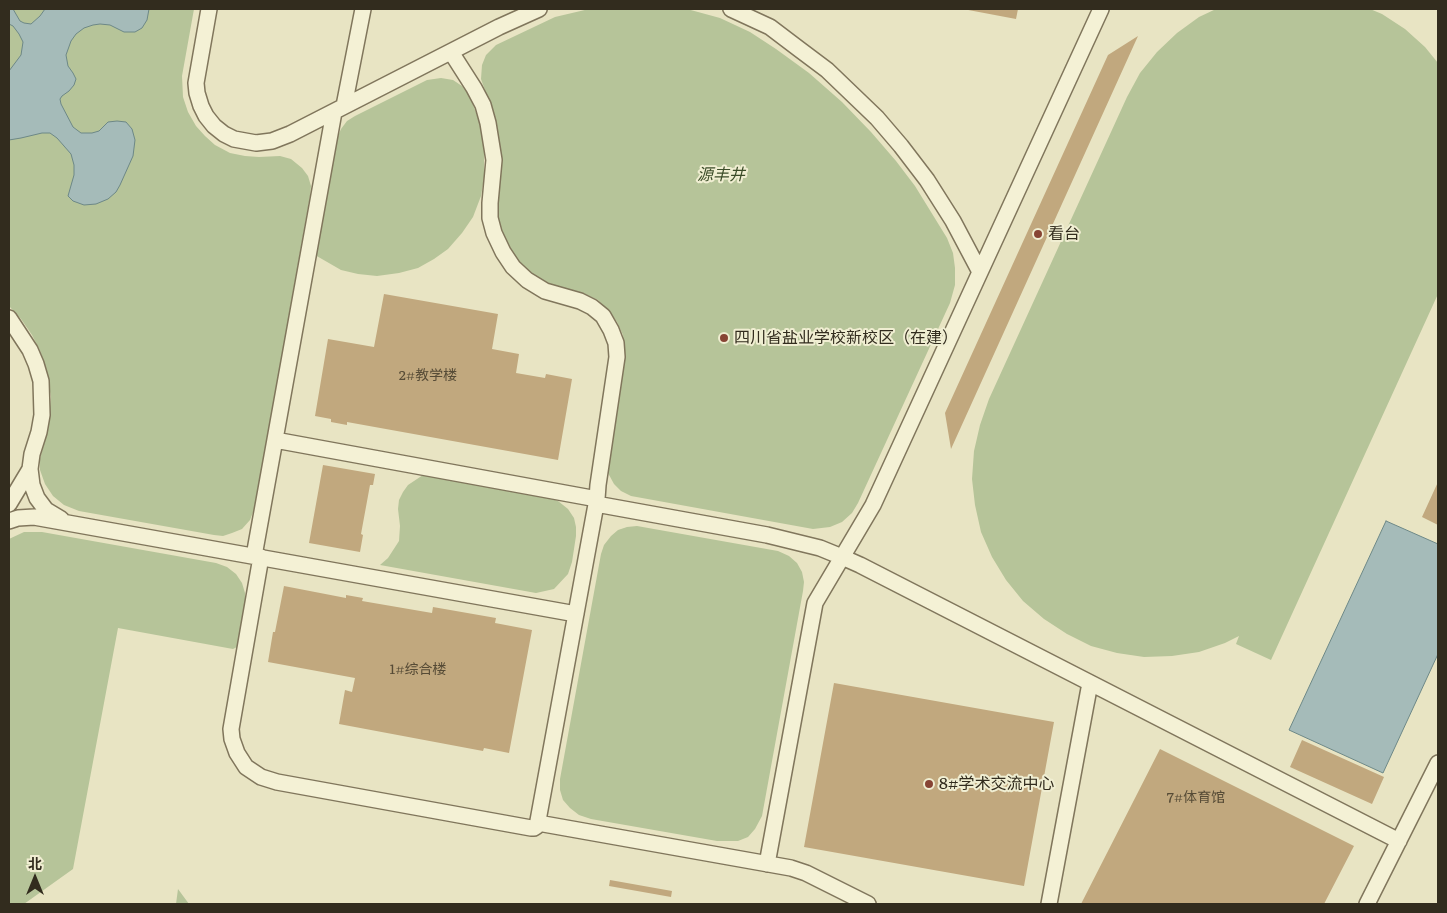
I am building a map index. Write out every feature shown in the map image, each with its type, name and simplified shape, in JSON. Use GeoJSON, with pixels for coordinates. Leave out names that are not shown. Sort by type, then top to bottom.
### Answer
{"type":"FeatureCollection","features":[{"type":"Feature","properties":{"kind":"lane"},"geometry":{"type":"LineString","coordinates":[[208,9],[196,83],[201,106],[214,126],[224,134],[244,142],[256,143],[272,141],[290,134],[539,9]]}},
{"type":"Feature","properties":{"kind":"lane"},"geometry":{"type":"LineString","coordinates":[[362,9],[339,109],[275,440],[231,729],[232,739],[237,753],[246,767],[260,777],[276,782],[534,828],[538,823],[597,501],[617,357],[616,343],[603,316],[597,311],[580,300],[545,291],[533,284],[513,267],[503,252],[494,234],[490,218],[494,160],[488,123],[483,105],[451,52]]}},
{"type":"Feature","properties":{"kind":"lane"},"geometry":{"type":"LineString","coordinates":[[731,9],[770,27],[799,48],[827,70],[877,118],[927,180],[953,221],[980,272]]}},
{"type":"Feature","properties":{"kind":"lane"},"geometry":{"type":"LineString","coordinates":[[767,864],[815,602],[873,506],[1101,9]]}},
{"type":"Feature","properties":{"kind":"lane"},"geometry":{"type":"LineString","coordinates":[[9,318],[30,350],[41,382],[42,415],[32,454],[30,469],[32,485],[37,498],[46,510],[68,522]]}},
{"type":"Feature","properties":{"kind":"lane"},"geometry":{"type":"LineString","coordinates":[[275,440],[597,501],[766,535],[820,548],[860,565],[1399,841]]}},
{"type":"Feature","properties":{"kind":"lane"},"geometry":{"type":"LineString","coordinates":[[9,504],[30,469]]}},
{"type":"Feature","properties":{"kind":"lane"},"geometry":{"type":"LineString","coordinates":[[9,521],[18,518],[34,517],[68,522],[576,614]]}},
{"type":"Feature","properties":{"kind":"lane"},"geometry":{"type":"LineString","coordinates":[[1049,904],[1090,683]]}},
{"type":"Feature","properties":{"kind":"lane"},"geometry":{"type":"LineString","coordinates":[[1367,904],[1438,763]]}},
{"type":"Feature","properties":{"kind":"lane"},"geometry":{"type":"LineString","coordinates":[[538,823],[791,868],[806,873],[841,898],[868,904]]}},
{"type":"Feature","properties":{"kind":"green space"},"geometry":{"type":"Polygon","coordinates":[[[9,9],[194,9],[182,76],[183,97],[188,112],[196,126],[215,145],[230,153],[259,157],[280,156],[291,159],[308,176],[311,186],[310,196],[255,507],[250,520],[242,529],[223,536],[79,511],[64,505],[53,496],[45,484],[40,470],[40,459],[48,429],[51,397],[45,365],[32,335],[9,306],[9,9]]]}},
{"type":"Feature","properties":{"kind":"green space","name":"源丰井"},"geometry":{"type":"Polygon","coordinates":[[[589,9],[687,9],[720,18],[750,32],[809,73],[842,102],[871,132],[915,186],[947,238],[953,253],[955,268],[955,285],[950,303],[858,503],[852,513],[842,522],[830,527],[813,529],[631,496],[621,491],[614,484],[608,473],[606,460],[624,363],[623,335],[617,322],[598,300],[583,293],[550,284],[523,266],[511,252],[500,228],[497,210],[501,173],[498,135],[495,119],[481,79],[482,65],[486,55],[496,45],[555,17],[589,9]]]}},
{"type":"Feature","properties":{"kind":"green space"},"geometry":{"type":"Polygon","coordinates":[[[1216,9],[1370,9],[1382,14],[1405,29],[1425,47],[1438,63],[1438,294],[1271,660],[1236,644],[1239,636],[1199,652],[1172,656],[1144,657],[1117,653],[1091,646],[1067,634],[1044,619],[1023,601],[1006,580],[992,557],[981,532],[972,479],[974,451],[989,399],[1127,97],[1140,73],[1157,52],[1177,33],[1199,17],[1216,9]]]}},
{"type":"Feature","properties":{"kind":"green space"},"geometry":{"type":"Polygon","coordinates":[[[441,78],[453,80],[469,94],[481,126],[484,144],[484,178],[481,196],[473,217],[462,233],[448,249],[434,259],[418,268],[399,273],[377,276],[358,274],[341,270],[315,255],[336,141],[341,129],[347,121],[355,116],[427,80],[441,78]]]}},
{"type":"Feature","properties":{"kind":"green space"},"geometry":{"type":"Polygon","coordinates":[[[423,475],[547,497],[558,501],[568,509],[574,518],[576,527],[572,562],[568,574],[554,589],[536,593],[380,565],[388,558],[399,541],[399,500],[408,485],[423,475]]]}},
{"type":"Feature","properties":{"kind":"green space"},"geometry":{"type":"Polygon","coordinates":[[[637,526],[778,551],[789,556],[797,563],[802,572],[803,591],[762,816],[748,837],[738,841],[717,841],[591,819],[579,815],[563,800],[560,790],[560,779],[601,554],[604,545],[618,530],[637,526]]]}},
{"type":"Feature","properties":{"kind":"green space"},"geometry":{"type":"Polygon","coordinates":[[[24,532],[42,532],[216,563],[227,567],[236,574],[242,583],[245,603],[237,647],[233,649],[118,628],[73,869],[24,904],[9,904],[9,539],[24,532]]]}},
{"type":"Feature","properties":{"kind":"green space"},"geometry":{"type":"Polygon","coordinates":[[[178,889],[189,904],[176,904],[178,889]]]}},
{"type":"Feature","properties":{"kind":"water"},"geometry":{"type":"Polygon","coordinates":[[[9,9],[13,9],[20,21],[31,24],[45,9],[149,9],[147,20],[142,28],[135,32],[124,32],[110,25],[100,24],[84,28],[71,41],[66,55],[68,66],[76,79],[74,85],[60,99],[73,127],[81,133],[92,133],[99,131],[108,122],[117,121],[126,122],[132,129],[135,140],[133,156],[116,192],[108,199],[96,204],[84,205],[73,201],[68,196],[74,175],[71,154],[50,133],[9,140],[9,71],[21,55],[23,42],[13,26],[9,24],[9,9]]]}},
{"type":"Feature","properties":{"kind":"water"},"geometry":{"type":"Polygon","coordinates":[[[1386,521],[1438,544],[1438,654],[1383,773],[1289,730],[1386,521]]]}},
{"type":"Feature","properties":{"kind":"building"},"geometry":{"type":"Polygon","coordinates":[[[963,9],[1018,9],[1016,19],[963,9]]]}},
{"type":"Feature","properties":{"kind":"building","name":"看台"},"geometry":{"type":"Polygon","coordinates":[[[1138,36],[951,449],[945,413],[1108,55],[1138,36]]]}},
{"type":"Feature","properties":{"kind":"building"},"geometry":{"type":"Polygon","coordinates":[[[384,294],[498,314],[492,349],[519,354],[516,373],[545,378],[546,374],[572,379],[558,460],[347,422],[347,425],[315,416],[328,339],[374,347],[384,294]]]}},
{"type":"Feature","properties":{"kind":"building"},"geometry":{"type":"Polygon","coordinates":[[[323,465],[375,474],[373,485],[370,485],[361,534],[363,535],[360,552],[309,543],[323,465]]]}},
{"type":"Feature","properties":{"kind":"building"},"geometry":{"type":"Polygon","coordinates":[[[1438,482],[1438,525],[1422,517],[1438,482]]]}},
{"type":"Feature","properties":{"kind":"building"},"geometry":{"type":"Polygon","coordinates":[[[284,586],[346,598],[346,595],[363,598],[362,601],[432,613],[433,607],[496,618],[495,623],[532,630],[509,753],[484,748],[483,751],[339,724],[345,690],[352,692],[355,678],[268,662],[284,586]]]}},
{"type":"Feature","properties":{"kind":"building","name":"8#学术交流中心"},"geometry":{"type":"Polygon","coordinates":[[[834,683],[1054,722],[1024,886],[804,847],[834,683]]]}},
{"type":"Feature","properties":{"kind":"building"},"geometry":{"type":"Polygon","coordinates":[[[1302,740],[1384,777],[1372,804],[1290,767],[1302,740]]]}},
{"type":"Feature","properties":{"kind":"building"},"geometry":{"type":"Polygon","coordinates":[[[1160,749],[1354,846],[1324,904],[1081,904],[1160,749]]]}},
{"type":"Feature","properties":{"kind":"building"},"geometry":{"type":"Polygon","coordinates":[[[610,880],[672,891],[671,897],[609,886],[610,880]]]}},
{"type":"Feature","properties":{"kind":"place","name":"看台"},"geometry":{"type":"Point","coordinates":[1038,234]}},
{"type":"Feature","properties":{"kind":"place","name":"四川省盐业学校新校区（在建）"},"geometry":{"type":"Point","coordinates":[724,338]}},
{"type":"Feature","properties":{"kind":"place","name":"8#学术交流中心"},"geometry":{"type":"Point","coordinates":[929,784]}}]}
